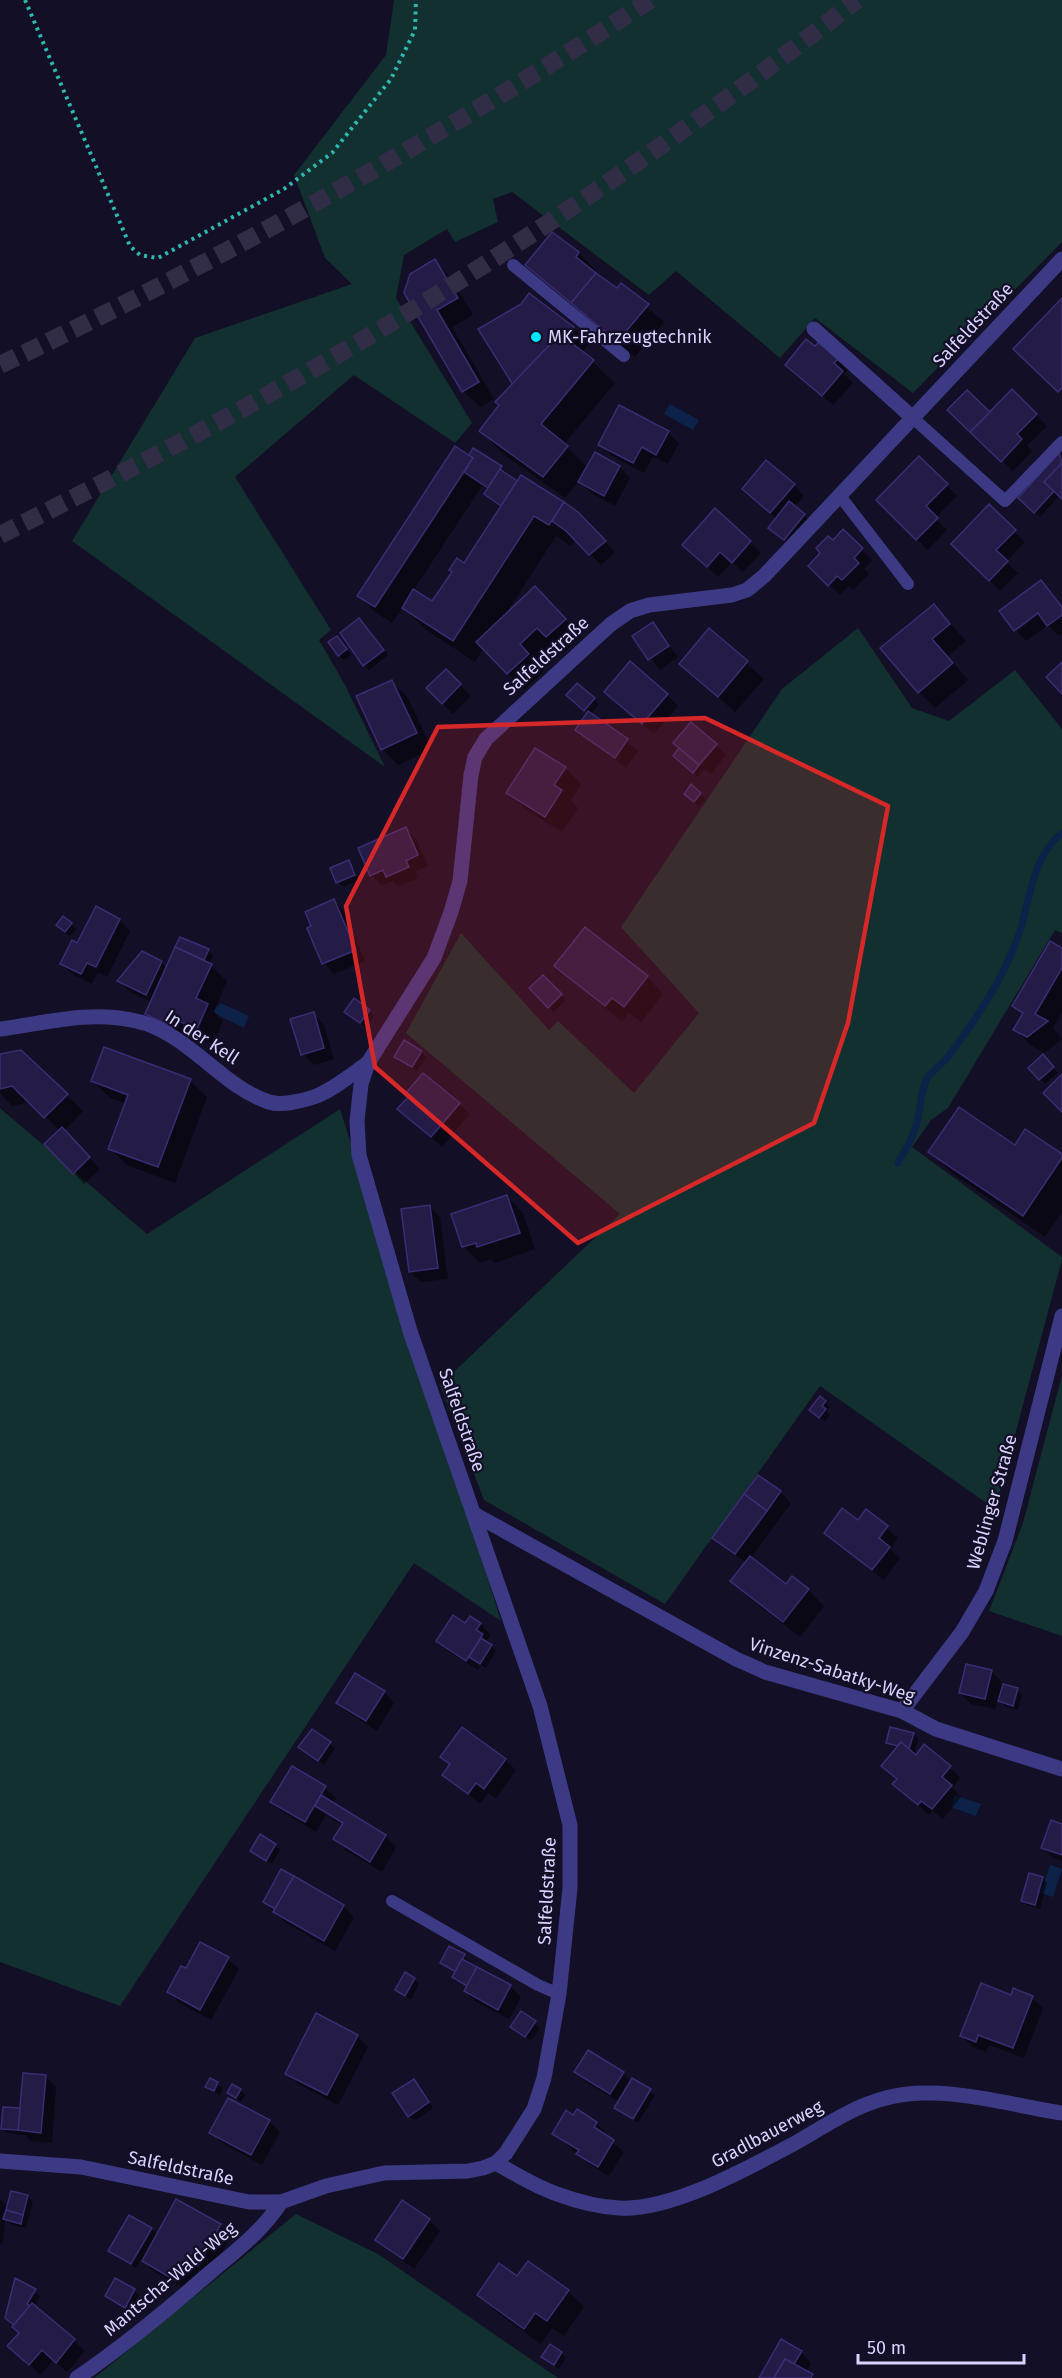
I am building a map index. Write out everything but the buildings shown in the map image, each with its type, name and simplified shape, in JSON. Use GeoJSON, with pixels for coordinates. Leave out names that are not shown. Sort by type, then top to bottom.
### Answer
{"type":"FeatureCollection","features":[{"type":"Feature","properties":{"kind":"street","name":"Salfeldstraße"},"geometry":{"type":"LineString","coordinates":[[0,2161],[81,2167],[249,2202],[281,2202],[326,2186],[384,2173],[468,2171],[496,2163],[521,2132],[534,2109],[544,2078],[559,1994],[570,1888],[570,1825],[540,1706],[410,1331],[359,1155],[357,1120],[361,1084],[368,1063],[434,958],[451,912],[460,881],[471,775],[476,757],[486,739],[611,624],[630,611],[649,605],[732,595],[747,590],[764,576],[1062,259]]}},
{"type":"Feature","properties":{"kind":"street"},"geometry":{"type":"LineString","coordinates":[[814,329],[913,418]]}},
{"type":"Feature","properties":{"kind":"street","name":"In der Kell"},"geometry":{"type":"LineString","coordinates":[[0,1029],[52,1019],[96,1016],[138,1021],[187,1047],[243,1088],[270,1103]]}},
{"type":"Feature","properties":{"kind":"street","name":"Salfeldstraße"},"geometry":{"type":"LineString","coordinates":[[270,1103],[316,1096],[368,1063]]}},
{"type":"Feature","properties":{"kind":"street","name":"Weblinger Straße"},"geometry":{"type":"LineString","coordinates":[[902,1711],[962,1632],[986,1591],[1005,1541],[1062,1316]]}},
{"type":"Feature","properties":{"kind":"street","name":"Vinzenz-Sabatky-Weg"},"geometry":{"type":"LineString","coordinates":[[474,1514],[736,1659],[765,1672],[902,1711],[936,1729],[1062,1769]]}},
{"type":"Feature","properties":{"kind":"street","name":"Gradlbauerweg"},"geometry":{"type":"LineString","coordinates":[[496,2163],[554,2194],[620,2208],[657,2203],[702,2189],[760,2162],[859,2107],[912,2092],[966,2097],[1062,2114]]}},
{"type":"Feature","properties":{"kind":"street","name":"Mantscha-Wald-Weg"},"geometry":{"type":"LineString","coordinates":[[77,2378],[154,2321],[231,2255],[269,2221],[281,2202]]}},
{"type":"Feature","properties":{"kind":"lane"},"geometry":{"type":"LineString","coordinates":[[513,265],[624,356]]}},
{"type":"Feature","properties":{"kind":"lane"},"geometry":{"type":"LineString","coordinates":[[913,418],[1005,501],[1062,442]]}},
{"type":"Feature","properties":{"kind":"lane"},"geometry":{"type":"LineString","coordinates":[[840,496],[908,584]]}},
{"type":"Feature","properties":{"kind":"lane"},"geometry":{"type":"LineString","coordinates":[[392,1901],[538,1985],[559,1994]]}},
{"type":"Feature","properties":{"kind":"path"},"geometry":{"type":"LineString","coordinates":[[25,0],[130,246],[140,255],[158,258],[284,189],[332,153],[392,79],[415,30],[416,0]]}},
{"type":"Feature","properties":{"kind":"highlighted area"},"geometry":{"type":"Polygon","coordinates":[[[705,718],[888,806],[848,1023],[814,1123],[578,1243],[375,1067],[346,906],[438,727],[705,718]]]}},
{"type":"Feature","properties":{"kind":"green space"},"geometry":{"type":"Polygon","coordinates":[[[394,0],[1062,0],[1062,242],[913,393],[815,318],[780,358],[676,271],[649,295],[512,192],[493,199],[498,222],[455,242],[447,229],[404,255],[396,298],[472,423],[455,443],[354,375],[235,477],[331,630],[319,640],[345,685],[385,767],[72,541],[195,338],[352,284],[325,258],[294,175],[386,55],[394,0]]]}},
{"type":"Feature","properties":{"kind":"green space"},"geometry":{"type":"Polygon","coordinates":[[[858,628],[912,708],[949,721],[1015,670],[1062,729],[1062,933],[1055,930],[948,1108],[931,1120],[912,1147],[1062,1257],[1062,1260],[995,1509],[820,1386],[665,1604],[484,1500],[440,1385],[620,1214],[406,1033],[461,933],[549,1030],[558,1021],[634,1093],[699,1013],[621,927],[782,689],[858,628]]]}},
{"type":"Feature","properties":{"kind":"green space"},"geometry":{"type":"Polygon","coordinates":[[[0,1108],[147,1234],[340,1109],[501,1621],[414,1563],[120,2006],[0,1962],[0,1108]]]}},
{"type":"Feature","properties":{"kind":"green space"},"geometry":{"type":"Polygon","coordinates":[[[1062,1375],[1062,1636],[989,1611],[1023,1523],[1062,1375]]]}},
{"type":"Feature","properties":{"kind":"green space"},"geometry":{"type":"Polygon","coordinates":[[[296,2214],[378,2254],[558,2378],[94,2378],[296,2214]]]}},
{"type":"Feature","properties":{"kind":"water"},"geometry":{"type":"Polygon","coordinates":[[[670,404],[699,420],[693,430],[664,414],[670,404]]]}},
{"type":"Feature","properties":{"kind":"water"},"geometry":{"type":"Polygon","coordinates":[[[221,1003],[249,1016],[244,1028],[213,1011],[221,1003]]]}},
{"type":"Feature","properties":{"kind":"water"},"geometry":{"type":"Polygon","coordinates":[[[955,1795],[981,1804],[976,1816],[951,1807],[955,1795]]]}},
{"type":"Feature","properties":{"kind":"water"},"geometry":{"type":"Polygon","coordinates":[[[1050,1865],[1062,1869],[1053,1897],[1041,1893],[1050,1865]]]}},
{"type":"Feature","properties":{"kind":"waterway"},"geometry":{"type":"LineString","coordinates":[[898,1163],[915,1131],[925,1082],[958,1044],[998,981],[1014,948],[1039,865],[1052,842],[1062,833]]}},
{"type":"Feature","properties":{"kind":"tunnel"},"geometry":{"type":"LineString","coordinates":[[0,365],[167,282],[331,194],[492,100],[650,0]]}},
{"type":"Feature","properties":{"kind":"tunnel"},"geometry":{"type":"LineString","coordinates":[[0,535],[264,397],[445,290],[655,150],[857,0]]}},
{"type":"Feature","properties":{"kind":"place","name":"MK-Fahrzeugtechnik"},"geometry":{"type":"Point","coordinates":[536,337]}}]}
